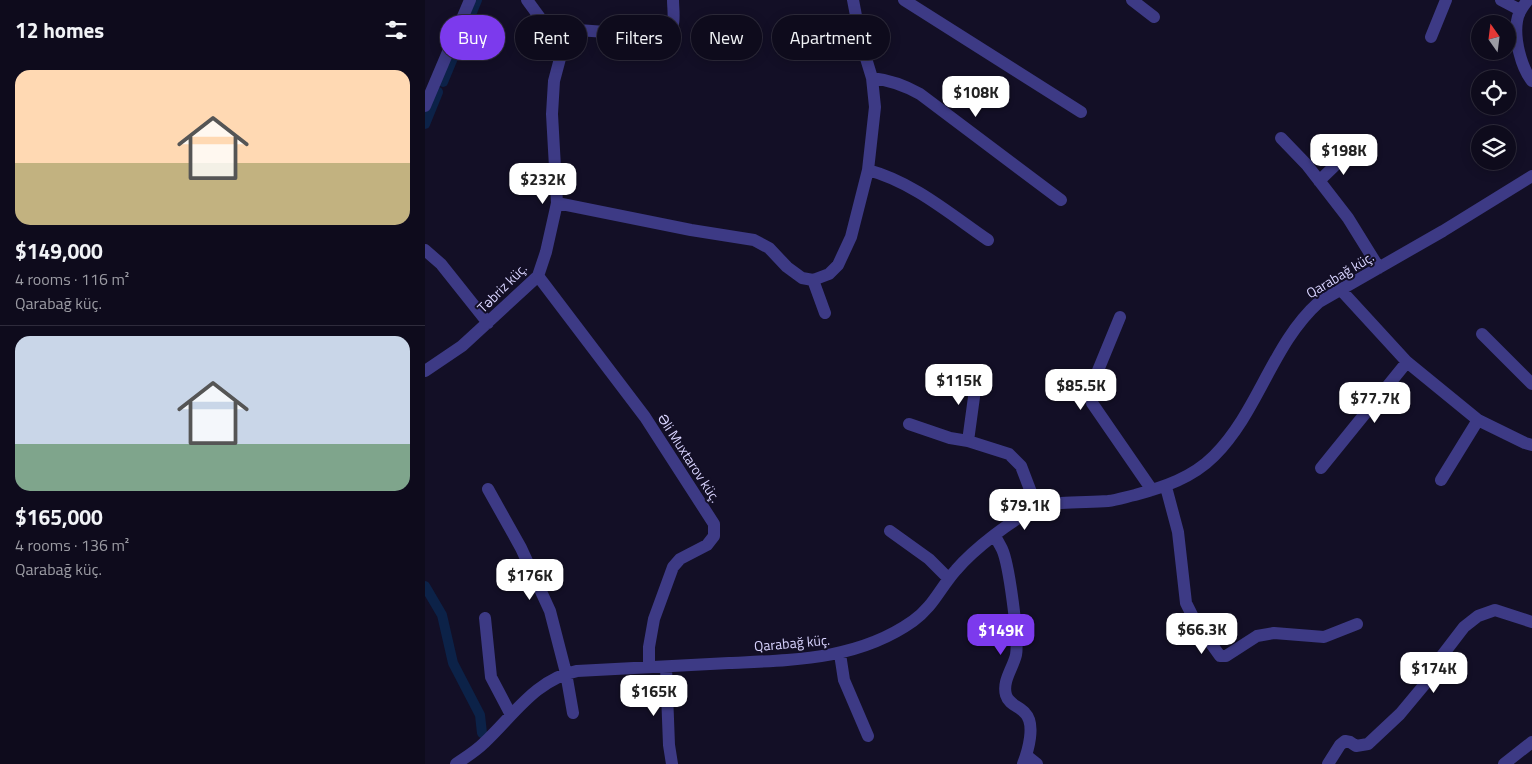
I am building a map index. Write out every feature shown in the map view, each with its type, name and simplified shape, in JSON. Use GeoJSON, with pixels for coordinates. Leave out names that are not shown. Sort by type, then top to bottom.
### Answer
{"type":"FeatureCollection","features":[{"type":"Feature","properties":{"kind":"street"},"geometry":{"type":"LineString","coordinates":[[425,106],[470,0]]}},
{"type":"Feature","properties":{"kind":"street"},"geometry":{"type":"LineString","coordinates":[[527,0],[538,15]]}},
{"type":"Feature","properties":{"kind":"street","name":"Təbriz küç."},"geometry":{"type":"LineString","coordinates":[[587,31],[661,36],[669,34],[673,27],[673,0]]}},
{"type":"Feature","properties":{"kind":"street"},"geometry":{"type":"LineString","coordinates":[[557,203],[691,230],[754,240],[769,248],[787,267],[802,278],[813,280],[829,274],[838,264],[851,237],[867,170],[875,107],[872,78],[861,42],[853,0]]}},
{"type":"Feature","properties":{"kind":"street"},"geometry":{"type":"LineString","coordinates":[[904,0],[1081,112]]}},
{"type":"Feature","properties":{"kind":"street"},"geometry":{"type":"LineString","coordinates":[[1132,0],[1154,17]]}},
{"type":"Feature","properties":{"kind":"street"},"geometry":{"type":"LineString","coordinates":[[1431,36],[1446,0]]}},
{"type":"Feature","properties":{"kind":"street"},"geometry":{"type":"LineString","coordinates":[[1501,0],[1524,5],[1517,21],[1518,50],[1532,81]]}},
{"type":"Feature","properties":{"kind":"street","name":"Təbriz küç."},"geometry":{"type":"LineString","coordinates":[[425,371],[462,346],[538,276],[546,252],[557,203],[552,114],[554,81],[560,60]]}},
{"type":"Feature","properties":{"kind":"street"},"geometry":{"type":"LineString","coordinates":[[872,78],[887,80],[905,86],[920,94],[1061,200]]}},
{"type":"Feature","properties":{"kind":"street"},"geometry":{"type":"LineString","coordinates":[[1281,138],[1307,165],[1348,218],[1379,268]]}},
{"type":"Feature","properties":{"kind":"street"},"geometry":{"type":"LineString","coordinates":[[1319,181],[1351,150]]}},
{"type":"Feature","properties":{"kind":"street"},"geometry":{"type":"LineString","coordinates":[[867,170],[884,174],[904,183],[988,240]]}},
{"type":"Feature","properties":{"kind":"street","name":"Qarabağ küç."},"geometry":{"type":"LineString","coordinates":[[457,764],[483,745],[537,689],[566,673],[810,659],[840,654],[882,639],[912,622],[929,608],[955,570],[973,553],[1014,522],[1037,508],[1055,504],[1111,500],[1167,486],[1193,473],[1214,457],[1241,423],[1293,330],[1319,302],[1532,176]]}},
{"type":"Feature","properties":{"kind":"street"},"geometry":{"type":"LineString","coordinates":[[425,250],[441,264],[487,323]]}},
{"type":"Feature","properties":{"kind":"street","name":"Əli Muxtarov küç."},"geometry":{"type":"LineString","coordinates":[[538,276],[645,417],[714,524],[714,536],[707,545],[680,559],[673,567],[655,620],[649,647],[649,667]]}},
{"type":"Feature","properties":{"kind":"street"},"geometry":{"type":"LineString","coordinates":[[813,280],[825,313]]}},
{"type":"Feature","properties":{"kind":"street"},"geometry":{"type":"LineString","coordinates":[[1340,289],[1407,362],[1478,420],[1532,445]]}},
{"type":"Feature","properties":{"kind":"street"},"geometry":{"type":"LineString","coordinates":[[1120,317],[1090,390],[1090,396],[1092,402],[1152,490]]}},
{"type":"Feature","properties":{"kind":"street"},"geometry":{"type":"LineString","coordinates":[[1482,334],[1532,384]]}},
{"type":"Feature","properties":{"kind":"street"},"geometry":{"type":"LineString","coordinates":[[1321,468],[1407,362]]}},
{"type":"Feature","properties":{"kind":"street"},"geometry":{"type":"LineString","coordinates":[[968,441],[977,376]]}},
{"type":"Feature","properties":{"kind":"street"},"geometry":{"type":"LineString","coordinates":[[1441,480],[1478,420]]}},
{"type":"Feature","properties":{"kind":"street"},"geometry":{"type":"LineString","coordinates":[[909,424],[950,438],[968,441],[1009,454],[1021,466],[1037,508]]}},
{"type":"Feature","properties":{"kind":"street"},"geometry":{"type":"LineString","coordinates":[[1167,486],[1178,532],[1186,603],[1195,621],[1220,656],[1226,656],[1257,636],[1274,633],[1324,637],[1357,624]]}},
{"type":"Feature","properties":{"kind":"street"},"geometry":{"type":"LineString","coordinates":[[488,488],[521,548],[550,611],[566,673],[573,713]]}},
{"type":"Feature","properties":{"kind":"street"},"geometry":{"type":"LineString","coordinates":[[890,531],[929,559],[949,579]]}},
{"type":"Feature","properties":{"kind":"street"},"geometry":{"type":"LineString","coordinates":[[995,536],[1003,550],[1016,635],[1016,654],[1005,686],[1006,696],[1010,703],[1026,713],[1030,720],[1029,761]]}},
{"type":"Feature","properties":{"kind":"street"},"geometry":{"type":"LineString","coordinates":[[1328,764],[1340,745],[1345,741],[1356,746],[1368,744],[1400,714],[1425,684],[1441,657],[1464,626],[1478,616],[1495,610],[1532,622]]}},
{"type":"Feature","properties":{"kind":"street"},"geometry":{"type":"LineString","coordinates":[[485,618],[491,677],[511,715]]}},
{"type":"Feature","properties":{"kind":"street"},"geometry":{"type":"LineString","coordinates":[[840,654],[844,680],[868,736]]}},
{"type":"Feature","properties":{"kind":"street"},"geometry":{"type":"LineString","coordinates":[[667,667],[669,744],[672,764]]}},
{"type":"Feature","properties":{"kind":"street"},"geometry":{"type":"LineString","coordinates":[[1505,764],[1532,742]]}},
{"type":"Feature","properties":{"kind":"waterway"},"geometry":{"type":"LineString","coordinates":[[443,82],[477,0]]}},
{"type":"Feature","properties":{"kind":"waterway"},"geometry":{"type":"LineString","coordinates":[[425,124],[438,92]]}},
{"type":"Feature","properties":{"kind":"waterway"},"geometry":{"type":"LineString","coordinates":[[425,586],[442,615],[453,663],[480,715],[482,733]]}}]}
